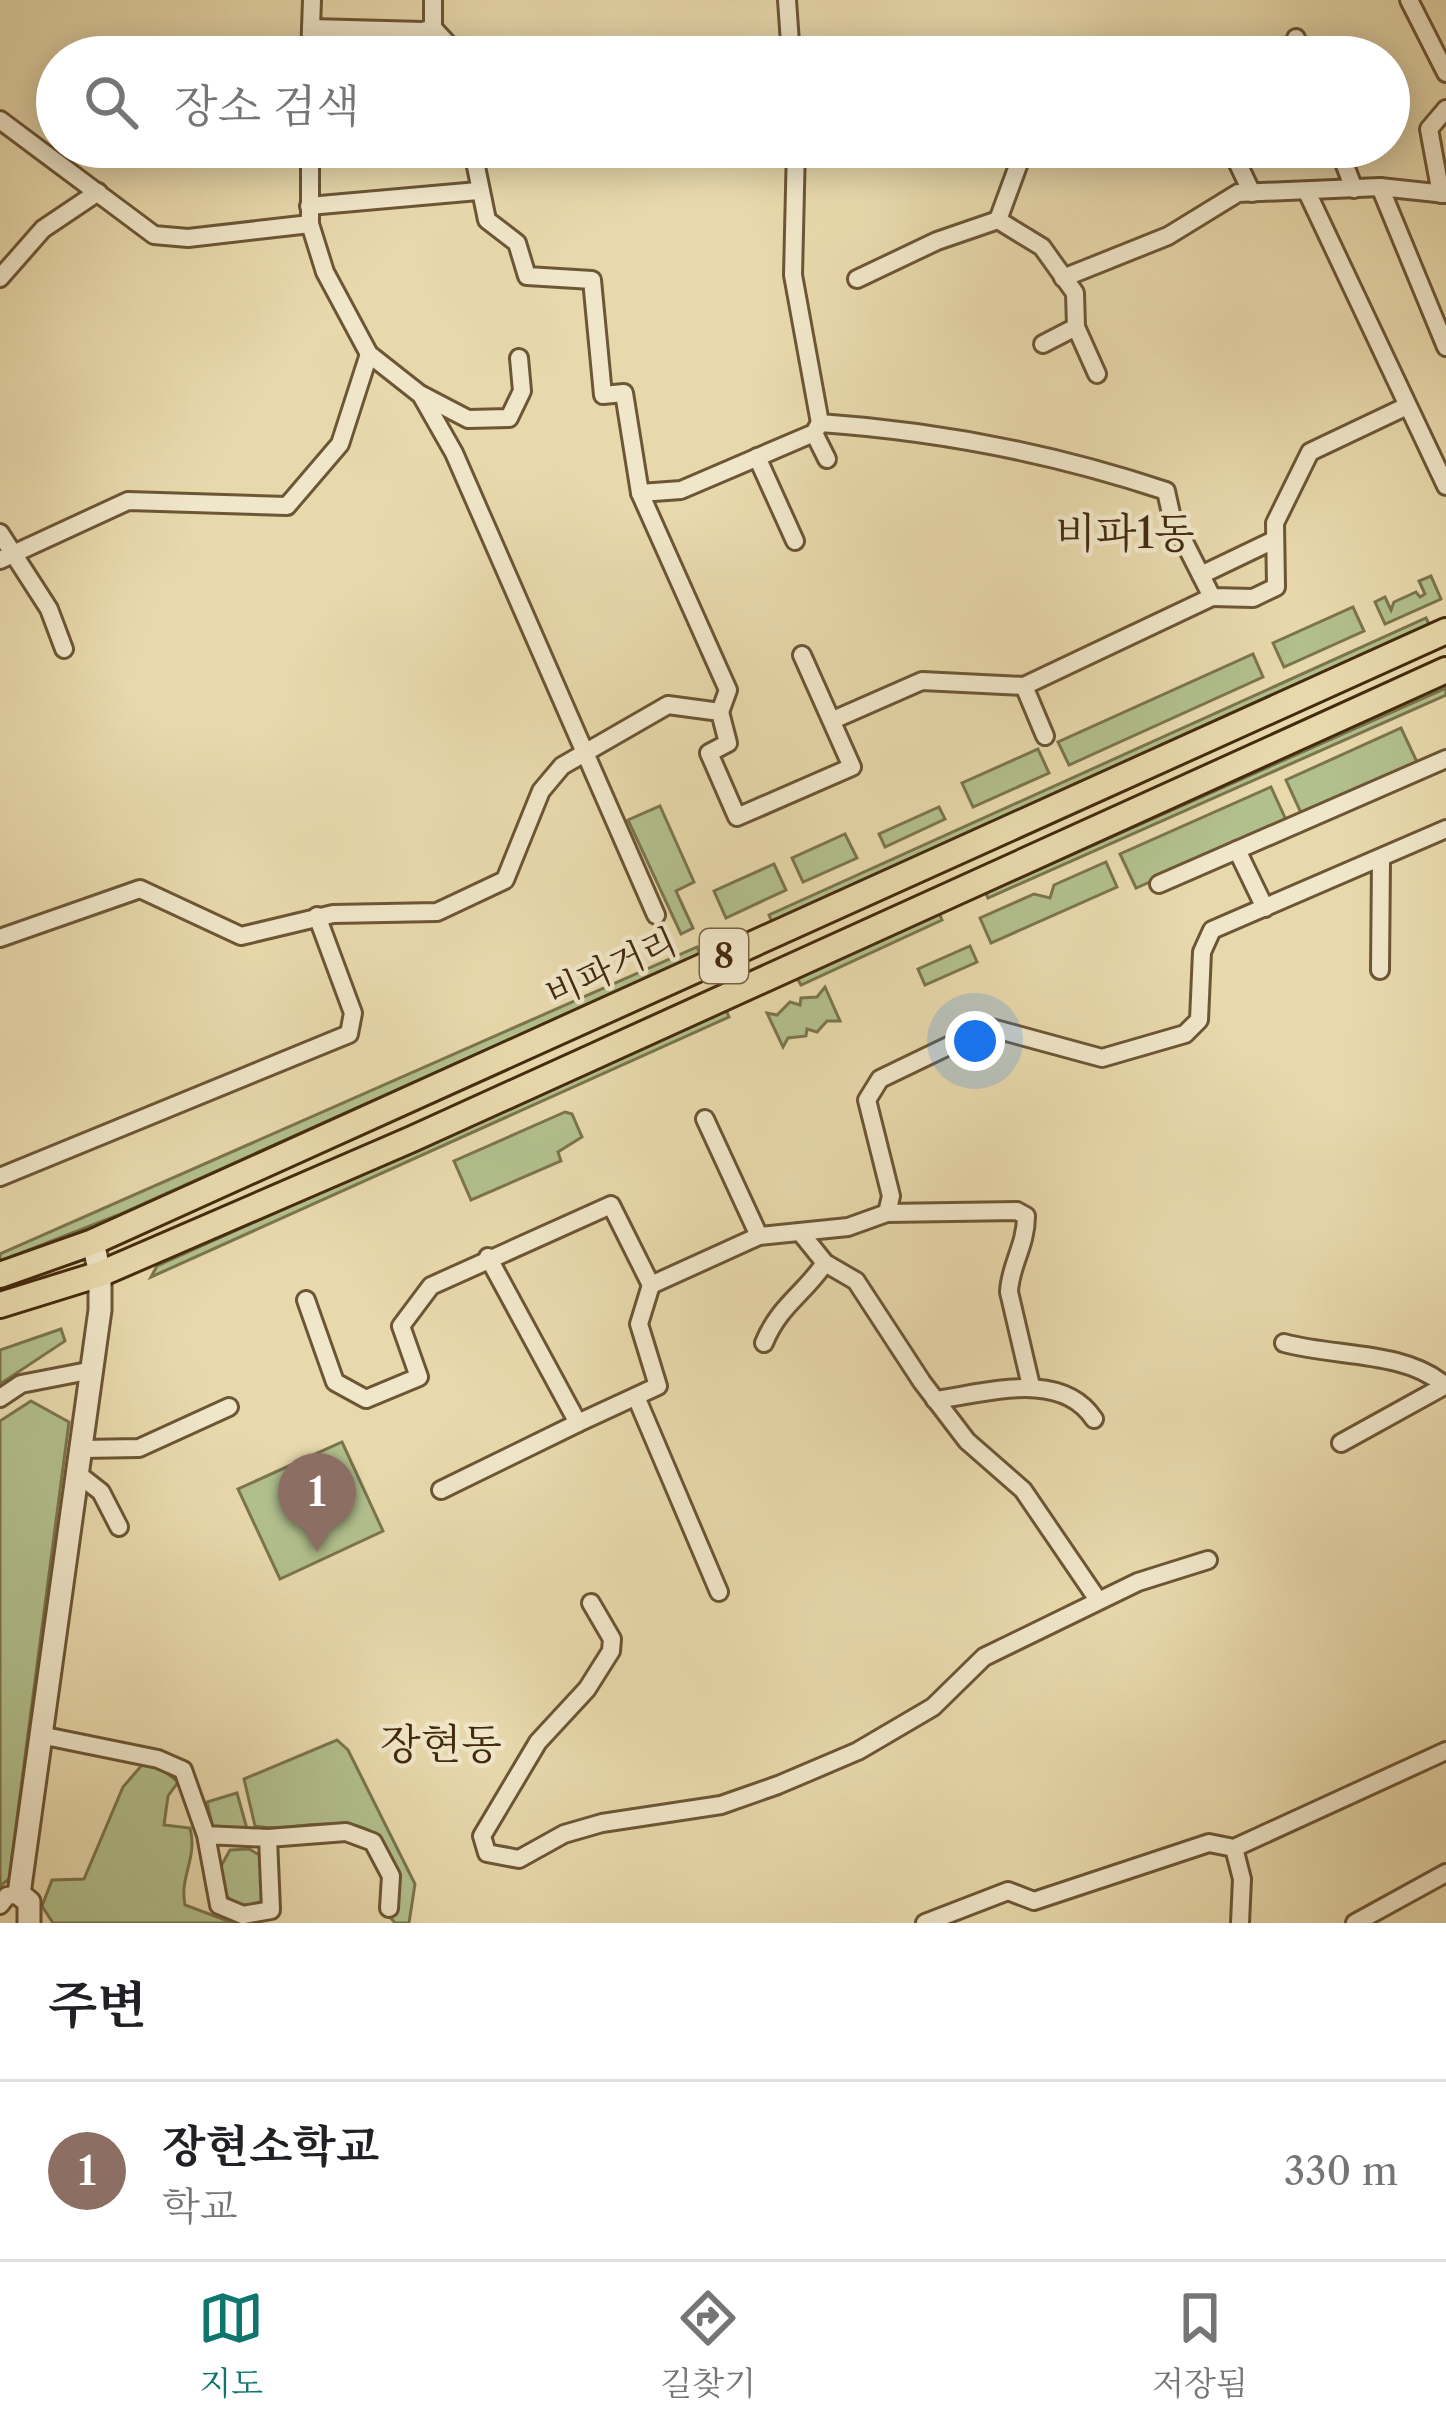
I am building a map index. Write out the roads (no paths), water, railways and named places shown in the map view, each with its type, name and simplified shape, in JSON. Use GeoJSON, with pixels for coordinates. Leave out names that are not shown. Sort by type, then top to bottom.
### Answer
{"type":"FeatureCollection","features":[{"type":"Feature","properties":{"kind":"main road","name":"비파거리"},"geometry":{"type":"LineString","coordinates":[[0,1275],[93,1242],[1446,631]]}},
{"type":"Feature","properties":{"kind":"main road","name":"비파거리"},"geometry":{"type":"LineString","coordinates":[[0,1305],[100,1274],[412,1139],[1446,670]]}},
{"type":"Feature","properties":{"kind":"street"},"geometry":{"type":"LineString","coordinates":[[310,36],[312,0]]}},
{"type":"Feature","properties":{"kind":"street"},"geometry":{"type":"LineString","coordinates":[[433,0],[433,28],[441,36]]}},
{"type":"Feature","properties":{"kind":"street"},"geometry":{"type":"LineString","coordinates":[[787,0],[790,36]]}},
{"type":"Feature","properties":{"kind":"street"},"geometry":{"type":"LineString","coordinates":[[1409,0],[1446,73]]}},
{"type":"Feature","properties":{"kind":"street"},"geometry":{"type":"LineString","coordinates":[[310,28],[433,28]]}},
{"type":"Feature","properties":{"kind":"street"},"geometry":{"type":"LineString","coordinates":[[1063,278],[1168,236],[1238,193],[1380,187],[1443,194],[1429,129],[1446,109]]}},
{"type":"Feature","properties":{"kind":"street"},"geometry":{"type":"LineString","coordinates":[[0,120],[36,146]]}},
{"type":"Feature","properties":{"kind":"street"},"geometry":{"type":"LineString","coordinates":[[65,168],[154,235],[170,239],[478,191]]}},
{"type":"Feature","properties":{"kind":"street"},"geometry":{"type":"LineString","coordinates":[[310,168],[310,215],[325,272],[369,354],[421,395],[468,418],[509,418],[522,392],[519,358]]}},
{"type":"Feature","properties":{"kind":"street"},"geometry":{"type":"LineString","coordinates":[[475,168],[488,220],[517,243],[527,276],[592,280],[603,395],[624,393],[640,493],[728,690],[720,712],[728,742],[709,753],[737,817],[852,767],[802,655]]}},
{"type":"Feature","properties":{"kind":"street"},"geometry":{"type":"LineString","coordinates":[[796,168],[793,275],[817,428],[827,459]]}},
{"type":"Feature","properties":{"kind":"street"},"geometry":{"type":"LineString","coordinates":[[998,220],[1017,168]]}},
{"type":"Feature","properties":{"kind":"street"},"geometry":{"type":"LineString","coordinates":[[1240,168],[1252,193]]}},
{"type":"Feature","properties":{"kind":"street"},"geometry":{"type":"LineString","coordinates":[[1346,168],[1354,189]]}},
{"type":"Feature","properties":{"kind":"street"},"geometry":{"type":"LineString","coordinates":[[1380,187],[1446,347]]}},
{"type":"Feature","properties":{"kind":"street"},"geometry":{"type":"LineString","coordinates":[[0,278],[43,229],[98,192]]}},
{"type":"Feature","properties":{"kind":"street"},"geometry":{"type":"LineString","coordinates":[[1307,192],[1446,486]]}},
{"type":"Feature","properties":{"kind":"street"},"geometry":{"type":"LineString","coordinates":[[998,220],[1042,247],[1076,293],[1076,327],[1096,374]]}},
{"type":"Feature","properties":{"kind":"street"},"geometry":{"type":"LineString","coordinates":[[857,279],[937,241],[998,220]]}},
{"type":"Feature","properties":{"kind":"street"},"geometry":{"type":"LineString","coordinates":[[1043,344],[1076,327]]}},
{"type":"Feature","properties":{"kind":"street"},"geometry":{"type":"LineString","coordinates":[[0,577],[6,559],[128,501],[287,506],[340,445],[369,354]]}},
{"type":"Feature","properties":{"kind":"street"},"geometry":{"type":"LineString","coordinates":[[421,395],[454,453],[656,915]]}},
{"type":"Feature","properties":{"kind":"street"},"geometry":{"type":"LineString","coordinates":[[833,720],[922,681],[1024,686],[1212,597],[1253,598],[1276,587],[1272,541],[1278,514],[1310,452],[1407,406]]}},
{"type":"Feature","properties":{"kind":"street"},"geometry":{"type":"LineString","coordinates":[[640,493],[681,490],[817,428],[899,428],[1111,472],[1166,490],[1172,518],[1212,597]]}},
{"type":"Feature","properties":{"kind":"street"},"geometry":{"type":"LineString","coordinates":[[757,457],[795,541]]}},
{"type":"Feature","properties":{"kind":"street"},"geometry":{"type":"LineString","coordinates":[[0,533],[6,559],[49,609],[64,650]]}},
{"type":"Feature","properties":{"kind":"street"},"geometry":{"type":"LineString","coordinates":[[1201,574],[1272,541]]}},
{"type":"Feature","properties":{"kind":"street"},"geometry":{"type":"LineString","coordinates":[[1024,686],[1045,736]]}},
{"type":"Feature","properties":{"kind":"street"},"geometry":{"type":"LineString","coordinates":[[0,938],[140,889],[242,936],[317,916],[380,910],[437,913],[505,880],[541,790],[584,749],[668,706],[720,712]]}},
{"type":"Feature","properties":{"kind":"street"},"geometry":{"type":"LineString","coordinates":[[1159,884],[1446,758]]}},
{"type":"Feature","properties":{"kind":"street"},"geometry":{"type":"LineString","coordinates":[[887,1213],[891,1196],[867,1100],[880,1079],[988,1028],[1102,1058],[1185,1034],[1193,1029],[1202,1008],[1203,942],[1212,930],[1446,830]]}},
{"type":"Feature","properties":{"kind":"street"},"geometry":{"type":"LineString","coordinates":[[1238,850],[1265,908]]}},
{"type":"Feature","properties":{"kind":"street"},"geometry":{"type":"LineString","coordinates":[[1380,970],[1381,861]]}},
{"type":"Feature","properties":{"kind":"street"},"geometry":{"type":"LineString","coordinates":[[0,1177],[349,1034],[353,1013],[317,916]]}},
{"type":"Feature","properties":{"kind":"street"},"geometry":{"type":"LineString","coordinates":[[705,1119],[759,1236]]}},
{"type":"Feature","properties":{"kind":"street"},"geometry":{"type":"LineString","coordinates":[[306,1300],[335,1382],[366,1400],[419,1376],[401,1325],[431,1286],[611,1204],[651,1285],[639,1324],[659,1379],[653,1393],[578,1423],[441,1490]]}},
{"type":"Feature","properties":{"kind":"street"},"geometry":{"type":"LineString","coordinates":[[651,1285],[759,1236],[848,1227],[887,1213],[1017,1211],[1026,1216],[1022,1255],[1010,1276],[1009,1292],[1031,1386]]}},
{"type":"Feature","properties":{"kind":"street"},"geometry":{"type":"LineString","coordinates":[[800,1232],[825,1263],[856,1281],[935,1400],[967,1442],[1023,1490],[1098,1600]]}},
{"type":"Feature","properties":{"kind":"street"},"geometry":{"type":"LineString","coordinates":[[21,1922],[30,1907],[6,1904],[45,1736],[93,1370],[100,1274],[93,1242]]}},
{"type":"Feature","properties":{"kind":"street"},"geometry":{"type":"LineString","coordinates":[[488,1257],[578,1423]]}},
{"type":"Feature","properties":{"kind":"street"},"geometry":{"type":"LineString","coordinates":[[764,1343],[776,1312],[808,1288],[825,1263]]}},
{"type":"Feature","properties":{"kind":"street"},"geometry":{"type":"LineString","coordinates":[[1284,1343],[1331,1355],[1422,1366],[1444,1384],[1341,1443]]}},
{"type":"Feature","properties":{"kind":"street"},"geometry":{"type":"LineString","coordinates":[[0,1398],[21,1384],[93,1370]]}},
{"type":"Feature","properties":{"kind":"street"},"geometry":{"type":"LineString","coordinates":[[935,1400],[1031,1386],[1076,1396],[1094,1419]]}},
{"type":"Feature","properties":{"kind":"street"},"geometry":{"type":"LineString","coordinates":[[637,1399],[719,1592]]}},
{"type":"Feature","properties":{"kind":"street"},"geometry":{"type":"LineString","coordinates":[[82,1449],[140,1448],[229,1407]]}},
{"type":"Feature","properties":{"kind":"street"},"geometry":{"type":"LineString","coordinates":[[78,1474],[101,1492],[119,1527]]}},
{"type":"Feature","properties":{"kind":"street"},"geometry":{"type":"LineString","coordinates":[[591,1604],[612,1639],[610,1651],[587,1689],[538,1742],[520,1770],[482,1836],[488,1853],[519,1859],[564,1834],[602,1823],[721,1805],[778,1785],[877,1740],[933,1707],[984,1657],[1098,1600],[1208,1560]]}},
{"type":"Feature","properties":{"kind":"street"},"geometry":{"type":"LineString","coordinates":[[45,1736],[174,1764],[189,1783],[206,1835],[220,1905],[243,1916],[271,1910],[268,1838]]}},
{"type":"Feature","properties":{"kind":"street"},"geometry":{"type":"LineString","coordinates":[[925,1923],[1008,1891],[1034,1901],[1209,1843],[1234,1848],[1446,1751]]}},
{"type":"Feature","properties":{"kind":"street"},"geometry":{"type":"LineString","coordinates":[[206,1835],[268,1838],[346,1832],[373,1842],[391,1876],[389,1908]]}},
{"type":"Feature","properties":{"kind":"street"},"geometry":{"type":"LineString","coordinates":[[1234,1848],[1242,1880],[1240,1923]]}},
{"type":"Feature","properties":{"kind":"street"},"geometry":{"type":"LineString","coordinates":[[1355,1923],[1446,1873]]}},
{"type":"Feature","properties":{"kind":"place","name":"장현소학교"},"geometry":{"type":"Point","coordinates":[317,1552]}},
{"type":"Feature","properties":{"kind":"district","name":"비파1동"},"geometry":{"type":"Point","coordinates":[1125,533]}},
{"type":"Feature","properties":{"kind":"district","name":"장현동"},"geometry":{"type":"Point","coordinates":[441,1744]}}]}
